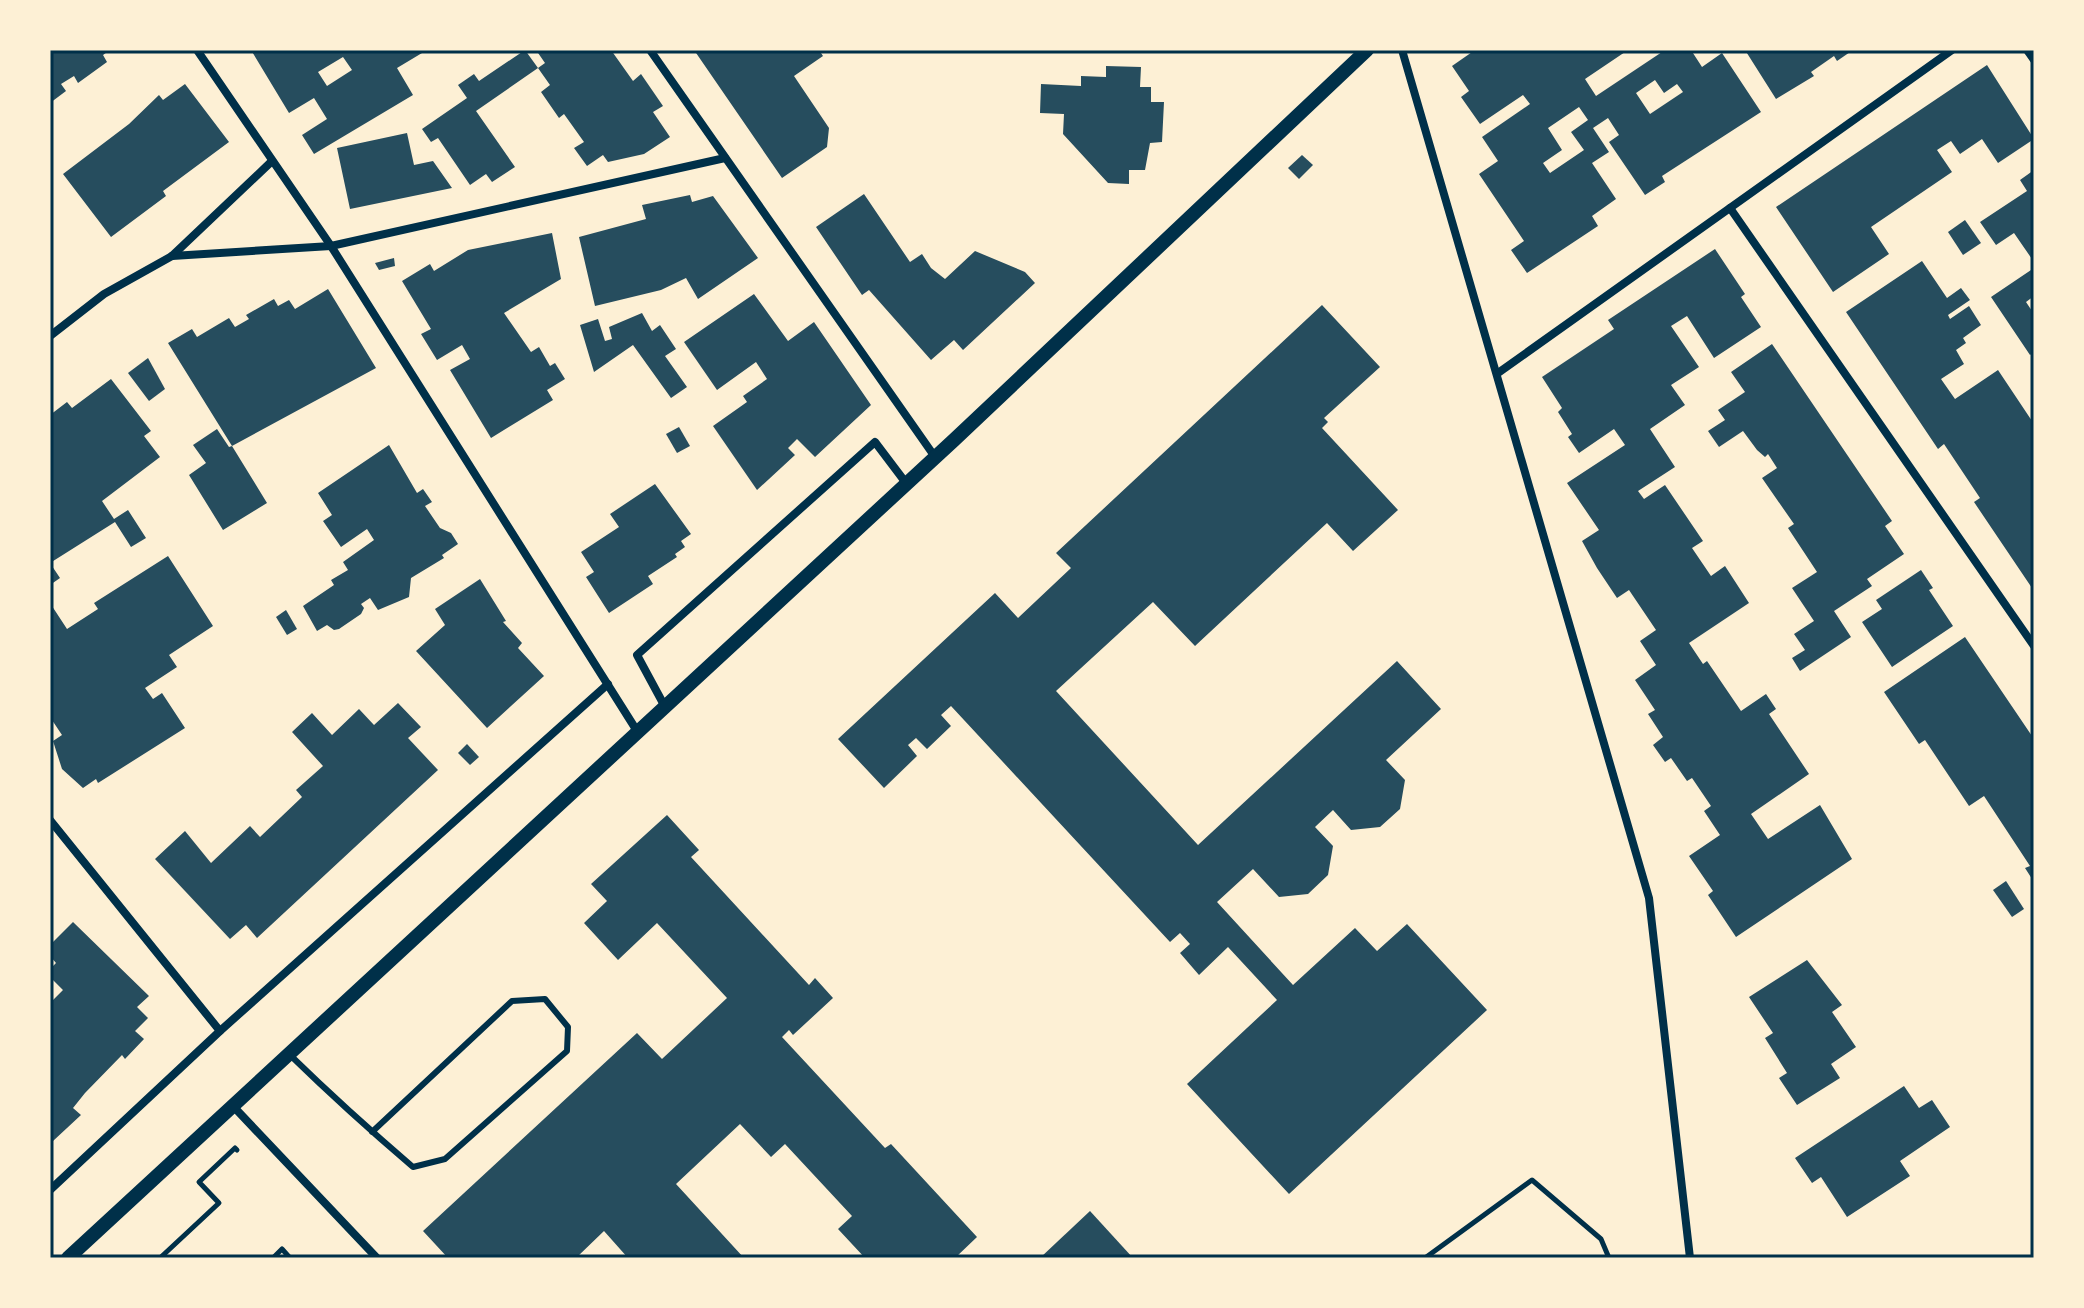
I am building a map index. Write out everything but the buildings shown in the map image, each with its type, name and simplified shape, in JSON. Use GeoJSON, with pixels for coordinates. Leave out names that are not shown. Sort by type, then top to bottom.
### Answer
{"type":"FeatureCollection","features":[{"type":"Feature","properties":{"kind":"street"},"geometry":{"type":"LineString","coordinates":[[197,50],[331,246],[637,731]]}},
{"type":"Feature","properties":{"kind":"street"},"geometry":{"type":"LineString","coordinates":[[650,50],[935,457]]}},
{"type":"Feature","properties":{"kind":"street"},"geometry":{"type":"LineString","coordinates":[[68,1258],[231,1104],[935,457],[1367,50]]}},
{"type":"Feature","properties":{"kind":"street"},"geometry":{"type":"LineString","coordinates":[[1402,50],[1649,898],[1690,1258]]}},
{"type":"Feature","properties":{"kind":"street"},"geometry":{"type":"LineString","coordinates":[[1498,373],[1952,50]]}},
{"type":"Feature","properties":{"kind":"street"},"geometry":{"type":"LineString","coordinates":[[2027,50],[2034,60]]}},
{"type":"Feature","properties":{"kind":"street"},"geometry":{"type":"LineString","coordinates":[[172,256],[331,246],[725,158]]}},
{"type":"Feature","properties":{"kind":"street"},"geometry":{"type":"LineString","coordinates":[[50,336],[104,294],[172,256],[271,162]]}},
{"type":"Feature","properties":{"kind":"street"},"geometry":{"type":"LineString","coordinates":[[1730,208],[2034,646]]}},
{"type":"Feature","properties":{"kind":"street"},"geometry":{"type":"LineString","coordinates":[[664,705],[637,655],[875,442],[906,483]]}},
{"type":"Feature","properties":{"kind":"street"},"geometry":{"type":"LineString","coordinates":[[50,1190],[220,1031],[608,684]]}},
{"type":"Feature","properties":{"kind":"street"},"geometry":{"type":"LineString","coordinates":[[50,820],[220,1031]]}},
{"type":"Feature","properties":{"kind":"street"},"geometry":{"type":"LineString","coordinates":[[231,1104],[377,1258]]}},
{"type":"Feature","properties":{"kind":"lane"},"geometry":{"type":"LineString","coordinates":[[287,1053],[372,1132],[413,1167],[445,1159],[567,1051],[568,1027],[545,999],[512,1001],[372,1132]]}},
{"type":"Feature","properties":{"kind":"path"},"geometry":{"type":"LineString","coordinates":[[160,1258],[219,1203],[199,1182],[235,1148],[246,1159]]}},
{"type":"Feature","properties":{"kind":"path"},"geometry":{"type":"LineString","coordinates":[[1425,1258],[1532,1180],[1601,1239],[1609,1258]]}},
{"type":"Feature","properties":{"kind":"path"},"geometry":{"type":"LineString","coordinates":[[273,1258],[282,1249],[290,1258]]}}]}
